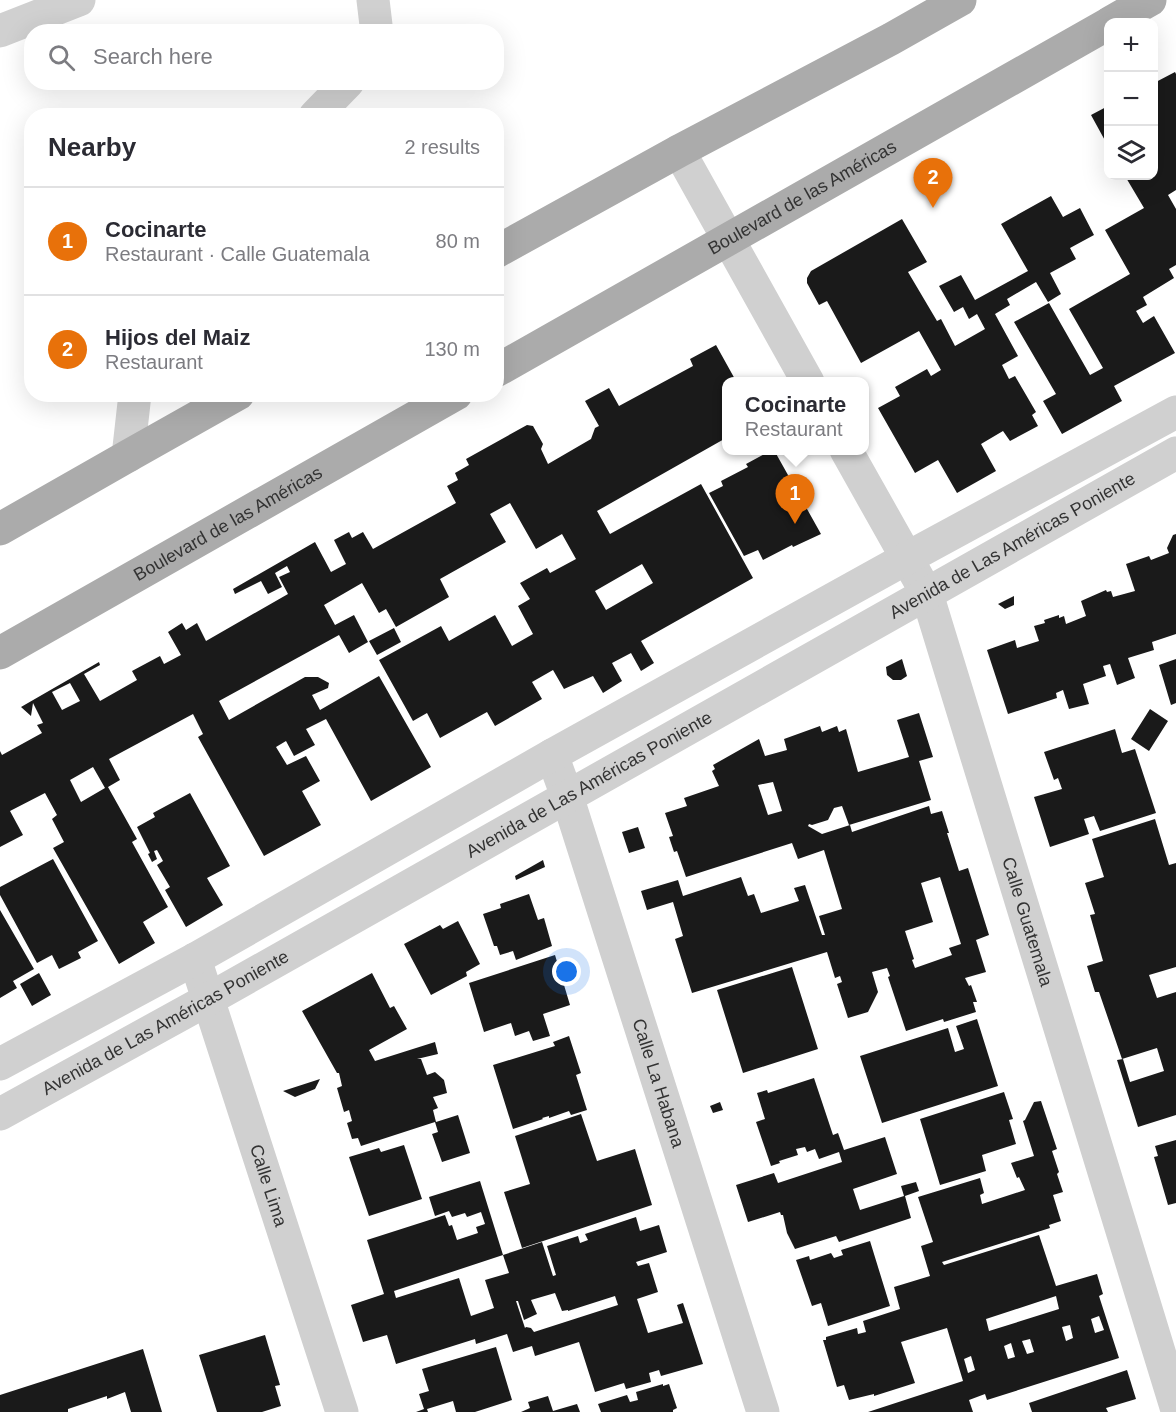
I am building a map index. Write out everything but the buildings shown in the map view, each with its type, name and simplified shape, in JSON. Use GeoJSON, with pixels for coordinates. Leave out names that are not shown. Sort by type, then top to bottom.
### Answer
{"type":"FeatureCollection","features":[{"type":"Feature","properties":{"kind":"main road"},"geometry":{"type":"LineString","coordinates":[[504,248],[960,0]]}},
{"type":"Feature","properties":{"kind":"main road","name":"Boulevard de las Américas"},"geometry":{"type":"LineString","coordinates":[[1118,18],[1150,0]]}},
{"type":"Feature","properties":{"kind":"main road","name":"Boulevard de las Américas"},"geometry":{"type":"LineString","coordinates":[[504,366],[1104,26]]}},
{"type":"Feature","properties":{"kind":"main road"},"geometry":{"type":"LineString","coordinates":[[0,529],[224,402]]}},
{"type":"Feature","properties":{"kind":"main road","name":"Boulevard de las Américas"},"geometry":{"type":"LineString","coordinates":[[0,653],[442,402]]}},
{"type":"Feature","properties":{"kind":"street"},"geometry":{"type":"LineString","coordinates":[[0,31],[79,0]]}},
{"type":"Feature","properties":{"kind":"street"},"geometry":{"type":"LineString","coordinates":[[373,0],[376,24]]}},
{"type":"Feature","properties":{"kind":"street"},"geometry":{"type":"LineString","coordinates":[[323,108],[340,90]]}},
{"type":"Feature","properties":{"kind":"street"},"geometry":{"type":"LineString","coordinates":[[679,151],[806,377]]}},
{"type":"Feature","properties":{"kind":"street"},"geometry":{"type":"LineString","coordinates":[[128,456],[134,402]]}},
{"type":"Feature","properties":{"kind":"street"},"geometry":{"type":"LineString","coordinates":[[0,1064],[195,960],[552,755],[906,558],[1176,412]]}},
{"type":"Feature","properties":{"kind":"street","name":"Avenida de Las Américas Poniente"},"geometry":{"type":"LineString","coordinates":[[0,1114],[209,999],[1176,453]]}},
{"type":"Feature","properties":{"kind":"street","name":"Calle Guatemala"},"geometry":{"type":"LineString","coordinates":[[849,455],[927,594],[1176,1407]]}},
{"type":"Feature","properties":{"kind":"street","name":"Calle La Habana"},"geometry":{"type":"LineString","coordinates":[[552,755],[763,1412]]}},
{"type":"Feature","properties":{"kind":"street","name":"Calle Lima"},"geometry":{"type":"LineString","coordinates":[[195,960],[342,1412]]}},
{"type":"Feature","properties":{"kind":"place","name":"Hijos del Maiz"},"geometry":{"type":"Point","coordinates":[933,208]}},
{"type":"Feature","properties":{"kind":"place","name":"Cocinarte"},"geometry":{"type":"Point","coordinates":[795,524]}}]}
